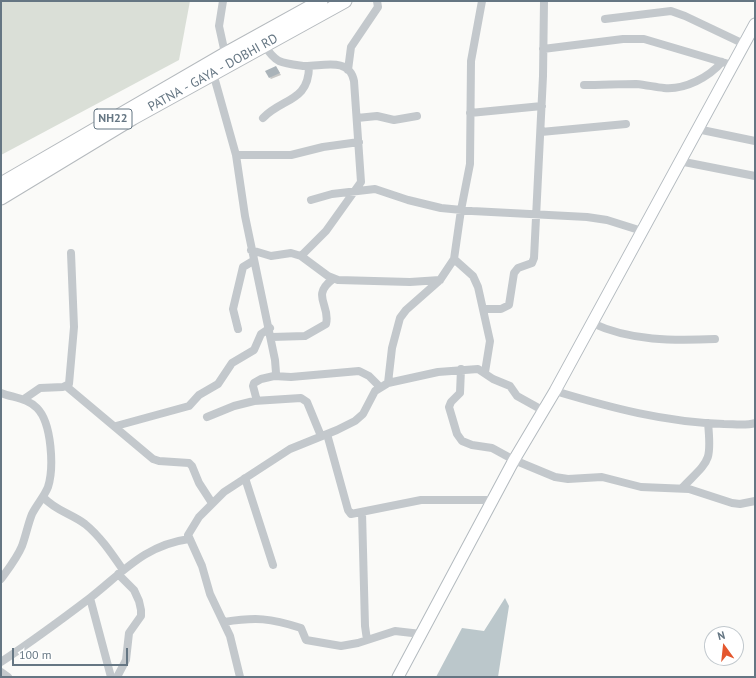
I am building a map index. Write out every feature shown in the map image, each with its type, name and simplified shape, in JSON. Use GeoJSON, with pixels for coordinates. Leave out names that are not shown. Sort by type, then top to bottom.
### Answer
{"type":"FeatureCollection","features":[{"type":"Feature","properties":{"kind":"main road","name":"PATNA - GAYA - DOBHI RD"},"geometry":{"type":"LineString","coordinates":[[1,184],[226,59],[321,1]]}},
{"type":"Feature","properties":{"kind":"main road","name":"PATNA - GAYA - DOBHI RD"},"geometry":{"type":"LineString","coordinates":[[1,198],[133,118],[213,73],[226,59],[264,45],[345,1]]}},
{"type":"Feature","properties":{"kind":"street"},"geometry":{"type":"LineString","coordinates":[[223,1],[219,26],[226,59]]}},
{"type":"Feature","properties":{"kind":"street"},"geometry":{"type":"LineString","coordinates":[[348,70],[351,47],[378,7],[377,1]]}},
{"type":"Feature","properties":{"kind":"street"},"geometry":{"type":"LineString","coordinates":[[388,383],[394,336],[400,318],[406,310],[440,280],[454,259],[461,210],[470,164],[471,61],[482,1]]}},
{"type":"Feature","properties":{"kind":"street"},"geometry":{"type":"LineString","coordinates":[[483,309],[501,309],[509,305],[514,273],[518,268],[532,263],[534,258],[541,132],[544,1]]}},
{"type":"Feature","properties":{"kind":"street"},"geometry":{"type":"LineString","coordinates":[[605,19],[671,11],[685,16],[744,44]]}},
{"type":"Feature","properties":{"kind":"street"},"geometry":{"type":"LineString","coordinates":[[398,677],[494,500],[514,460],[544,411],[697,129],[727,64],[744,44],[755,24]]}},
{"type":"Feature","properties":{"kind":"street"},"geometry":{"type":"LineString","coordinates":[[543,49],[623,38],[644,39],[727,64]]}},
{"type":"Feature","properties":{"kind":"street"},"geometry":{"type":"LineString","coordinates":[[264,45],[277,60],[309,66],[333,63],[348,70],[354,81],[361,182],[326,231],[301,256]]}},
{"type":"Feature","properties":{"kind":"street"},"geometry":{"type":"LineString","coordinates":[[584,85],[638,84],[664,88],[677,87],[698,80],[727,64]]}},
{"type":"Feature","properties":{"kind":"street"},"geometry":{"type":"LineString","coordinates":[[263,118],[272,110],[289,102],[300,93],[307,79],[309,66]]}},
{"type":"Feature","properties":{"kind":"street"},"geometry":{"type":"LineString","coordinates":[[213,73],[236,155],[253,261],[272,337],[276,367],[274,376]]}},
{"type":"Feature","properties":{"kind":"street"},"geometry":{"type":"LineString","coordinates":[[470,113],[542,106]]}},
{"type":"Feature","properties":{"kind":"street"},"geometry":{"type":"LineString","coordinates":[[357,118],[377,116],[400,120],[417,116]]}},
{"type":"Feature","properties":{"kind":"street"},"geometry":{"type":"LineString","coordinates":[[541,132],[626,124]]}},
{"type":"Feature","properties":{"kind":"street"},"geometry":{"type":"LineString","coordinates":[[697,129],[755,141]]}},
{"type":"Feature","properties":{"kind":"street"},"geometry":{"type":"LineString","coordinates":[[236,155],[291,155],[323,147],[359,142]]}},
{"type":"Feature","properties":{"kind":"street"},"geometry":{"type":"LineString","coordinates":[[679,161],[755,176]]}},
{"type":"Feature","properties":{"kind":"street"},"geometry":{"type":"LineString","coordinates":[[311,200],[324,195],[354,191],[380,190],[425,205],[461,210],[597,218],[642,231]]}},
{"type":"Feature","properties":{"kind":"street"},"geometry":{"type":"LineString","coordinates":[[251,250],[271,256],[290,253],[301,256],[333,279],[410,282],[440,280]]}},
{"type":"Feature","properties":{"kind":"street"},"geometry":{"type":"LineString","coordinates":[[66,386],[69,384],[71,374],[74,327],[71,252]]}},
{"type":"Feature","properties":{"kind":"street"},"geometry":{"type":"LineString","coordinates":[[454,259],[473,276],[478,287],[490,341],[485,372]]}},
{"type":"Feature","properties":{"kind":"street"},"geometry":{"type":"LineString","coordinates":[[238,329],[234,306],[243,267],[253,261]]}},
{"type":"Feature","properties":{"kind":"street"},"geometry":{"type":"LineString","coordinates":[[272,337],[305,336],[326,324],[327,319],[323,303],[323,289],[325,285],[333,279]]}},
{"type":"Feature","properties":{"kind":"street"},"geometry":{"type":"LineString","coordinates":[[592,323],[607,330],[620,333],[673,341],[715,340]]}},
{"type":"Feature","properties":{"kind":"street"},"geometry":{"type":"LineString","coordinates":[[116,426],[189,406],[199,395],[218,384],[232,363],[254,350],[261,334],[270,328]]}},
{"type":"Feature","properties":{"kind":"street"},"geometry":{"type":"LineString","coordinates":[[461,369],[460,393],[451,402],[449,407],[457,434],[467,443],[492,448],[514,460],[561,478],[597,476],[641,488],[682,488],[697,491],[732,504],[755,501]]}},
{"type":"Feature","properties":{"kind":"street"},"geometry":{"type":"LineString","coordinates":[[240,677],[230,636],[210,594],[202,566],[188,539],[189,533],[212,502],[290,448],[324,435],[360,417],[375,391],[388,383],[461,369],[478,369],[485,372],[493,379],[510,386],[517,396],[544,411]]}},
{"type":"Feature","properties":{"kind":"street"},"geometry":{"type":"LineString","coordinates":[[257,401],[253,386],[254,383],[261,379],[274,376],[291,377],[359,371],[369,376],[380,387]]}},
{"type":"Feature","properties":{"kind":"street"},"geometry":{"type":"LineString","coordinates":[[24,399],[40,388],[66,386],[116,426],[153,459],[159,462],[189,463],[212,502]]}},
{"type":"Feature","properties":{"kind":"street"},"geometry":{"type":"LineString","coordinates":[[555,391],[624,411],[708,423],[755,423]]}},
{"type":"Feature","properties":{"kind":"street"},"geometry":{"type":"LineString","coordinates":[[1,394],[24,399],[39,409],[48,429],[51,458],[50,480],[43,497],[33,512],[22,545],[14,561],[1,579]]}},
{"type":"Feature","properties":{"kind":"street"},"geometry":{"type":"LineString","coordinates":[[207,417],[234,406],[257,401],[304,398],[324,435],[350,513],[354,514],[421,500],[494,500]]}},
{"type":"Feature","properties":{"kind":"street"},"geometry":{"type":"LineString","coordinates":[[682,488],[709,458],[711,448],[708,423]]}},
{"type":"Feature","properties":{"kind":"street"},"geometry":{"type":"LineString","coordinates":[[245,478],[273,565]]}},
{"type":"Feature","properties":{"kind":"street"},"geometry":{"type":"LineString","coordinates":[[43,497],[56,509],[78,520],[91,530],[134,590],[140,601],[141,616],[130,633],[126,660],[117,677]]}},
{"type":"Feature","properties":{"kind":"street"},"geometry":{"type":"LineString","coordinates":[[362,512],[365,626],[368,640]]}},
{"type":"Feature","properties":{"kind":"street"},"geometry":{"type":"LineString","coordinates":[[1,662],[90,598],[121,572],[162,545],[188,539]]}},
{"type":"Feature","properties":{"kind":"street"},"geometry":{"type":"LineString","coordinates":[[90,598],[111,677]]}},
{"type":"Feature","properties":{"kind":"street"},"geometry":{"type":"LineString","coordinates":[[224,622],[248,618],[269,619],[301,628],[305,639],[332,645],[349,645],[395,631],[422,634]]}},
{"type":"Feature","properties":{"kind":"street"},"geometry":{"type":"LineString","coordinates":[[1,672],[8,677]]}},
{"type":"Feature","properties":{"kind":"shaded area"},"geometry":{"type":"Polygon","coordinates":[[[1,1],[190,1],[179,60],[1,155],[1,1]]]}},
{"type":"Feature","properties":{"kind":"shaded area"},"geometry":{"type":"Polygon","coordinates":[[[505,598],[509,606],[498,677],[436,677],[462,628],[484,631],[505,598]]]}},
{"type":"Feature","properties":{"kind":"building"},"geometry":{"type":"Polygon","coordinates":[[[276,66],[280,73],[269,78],[265,71],[276,66]]]}}]}
